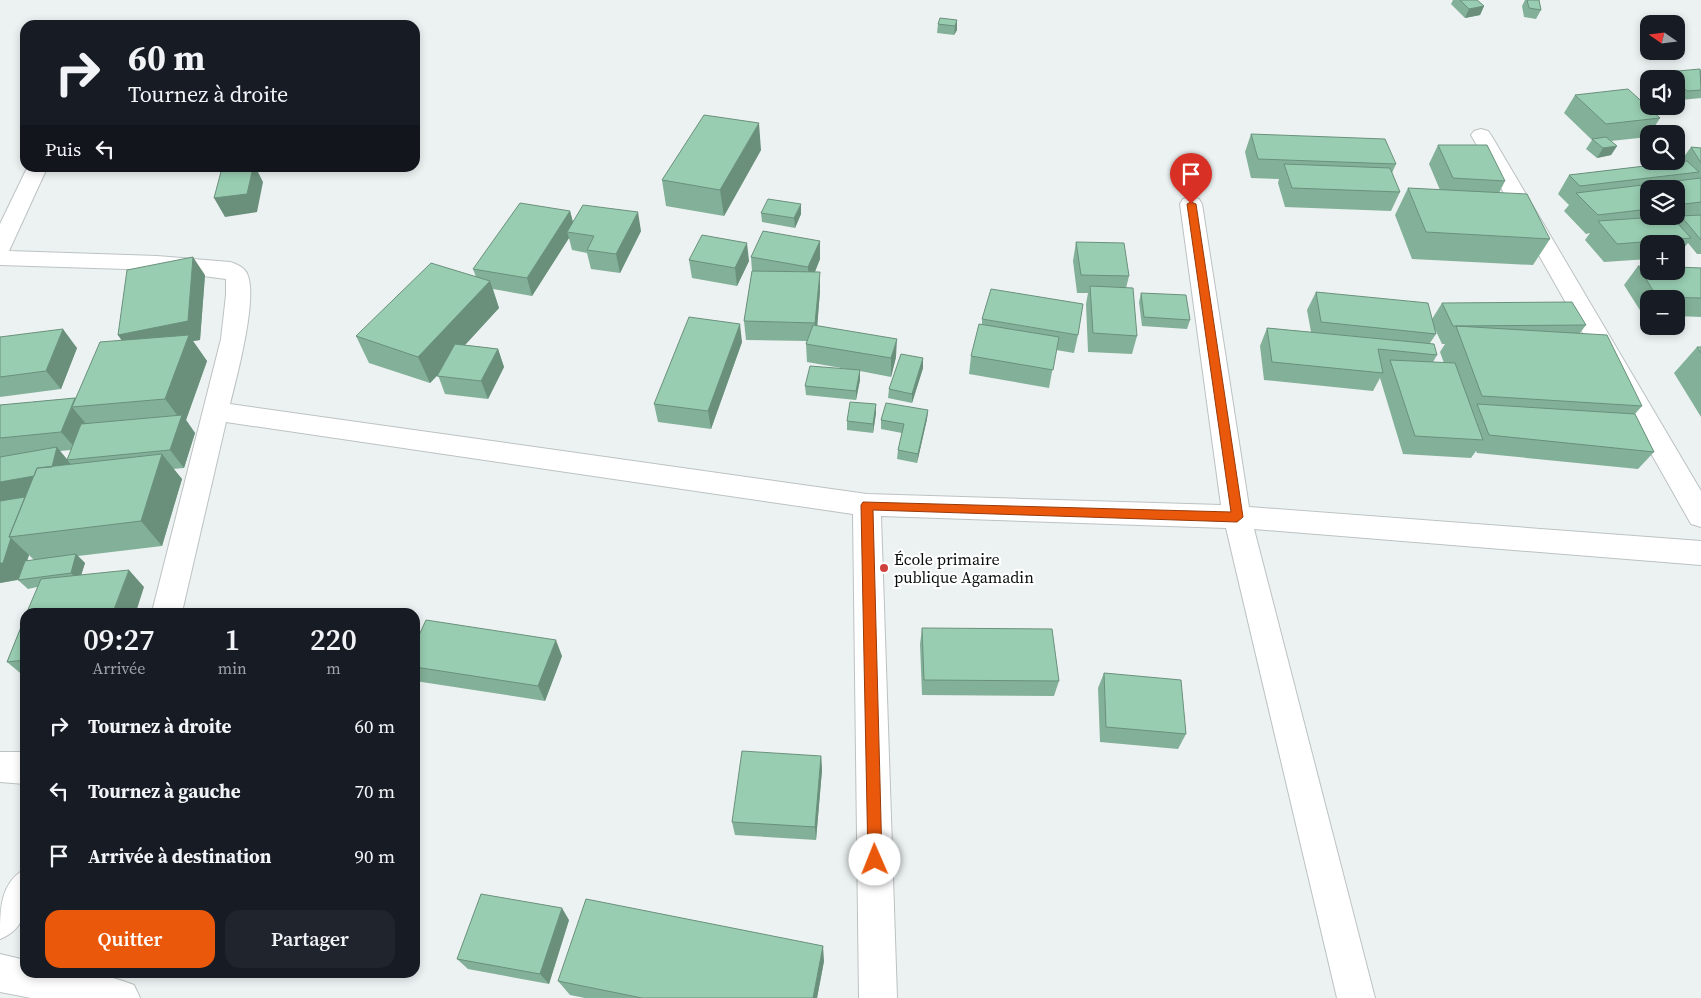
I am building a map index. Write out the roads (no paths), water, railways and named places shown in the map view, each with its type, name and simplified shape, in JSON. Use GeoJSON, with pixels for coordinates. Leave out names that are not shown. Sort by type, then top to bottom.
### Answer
{"type":"FeatureCollection","features":[{"type":"Feature","properties":{"kind":"street"},"geometry":{"type":"LineString","coordinates":[[1481,135],[1701,516]]}},
{"type":"Feature","properties":{"kind":"street"},"geometry":{"type":"LineString","coordinates":[[0,248],[35,172]]}},
{"type":"Feature","properties":{"kind":"street"},"geometry":{"type":"LineString","coordinates":[[1191,204],[1237,517],[1356,998]]}},
{"type":"Feature","properties":{"kind":"street"},"geometry":{"type":"LineString","coordinates":[[0,258],[157,263],[230,270],[237,276],[238,295],[233,339],[168,608]]}},
{"type":"Feature","properties":{"kind":"street"},"geometry":{"type":"LineString","coordinates":[[216,411],[867,505],[1237,517],[1701,553]]}},
{"type":"Feature","properties":{"kind":"street"},"geometry":{"type":"LineString","coordinates":[[867,505],[878,998]]}},
{"type":"Feature","properties":{"kind":"street"},"geometry":{"type":"LineString","coordinates":[[0,767],[20,768]]}},
{"type":"Feature","properties":{"kind":"street"},"geometry":{"type":"LineString","coordinates":[[0,921],[20,894]]}},
{"type":"Feature","properties":{"kind":"street"},"geometry":{"type":"LineString","coordinates":[[0,973],[20,977]]}},
{"type":"Feature","properties":{"kind":"street"},"geometry":{"type":"LineString","coordinates":[[24,978],[121,998]]}},
{"type":"Feature","properties":{"kind":"place","name":"École primaire publique Agamadin"},"geometry":{"type":"Point","coordinates":[884,568]}}]}
